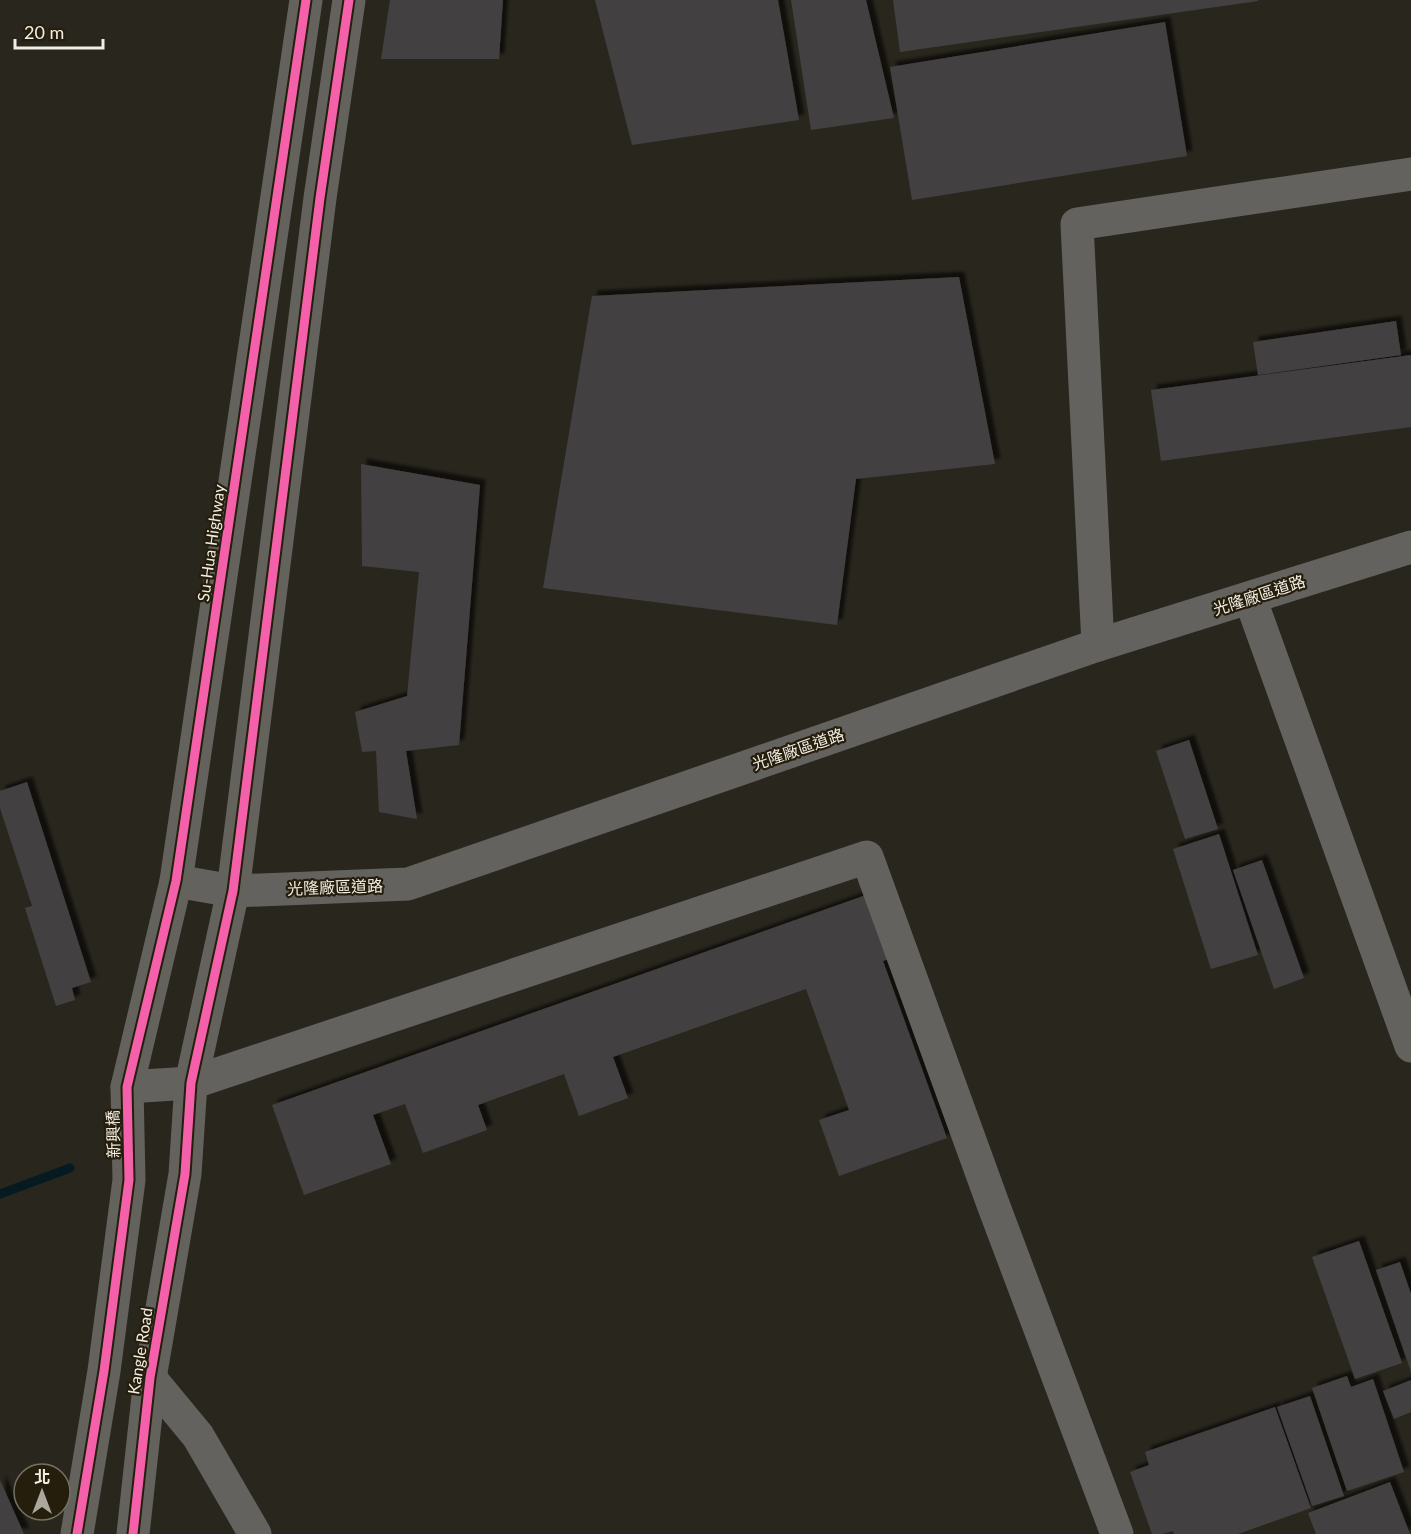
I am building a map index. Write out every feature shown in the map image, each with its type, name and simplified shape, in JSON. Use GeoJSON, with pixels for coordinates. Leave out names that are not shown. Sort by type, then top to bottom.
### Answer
{"type":"FeatureCollection","features":[{"type":"Feature","properties":{"kind":"main road","name":"Su-Hua Highway"},"geometry":{"type":"LineString","coordinates":[[127,1087],[176,881],[306,0]]}},
{"type":"Feature","properties":{"kind":"main road"},"geometry":{"type":"LineString","coordinates":[[191,1083],[233,891],[320,198],[349,0]]}},
{"type":"Feature","properties":{"kind":"main road","name":"Kangle Road"},"geometry":{"type":"LineString","coordinates":[[133,1534],[150,1378],[185,1174],[191,1083]]}},
{"type":"Feature","properties":{"kind":"main road","name":"新興橋"},"geometry":{"type":"LineString","coordinates":[[127,1087],[129,1180]]}},
{"type":"Feature","properties":{"kind":"main road","name":"Kangle Road"},"geometry":{"type":"LineString","coordinates":[[77,1534],[104,1371],[129,1180]]}},
{"type":"Feature","properties":{"kind":"street"},"geometry":{"type":"LineString","coordinates":[[1098,645],[1077,224],[1411,174]]}},
{"type":"Feature","properties":{"kind":"street","name":"光隆廠區道路"},"geometry":{"type":"LineString","coordinates":[[176,881],[233,891],[408,884],[1098,645],[1411,547]]}},
{"type":"Feature","properties":{"kind":"street"},"geometry":{"type":"LineString","coordinates":[[1250,598],[1411,1046]]}},
{"type":"Feature","properties":{"kind":"street"},"geometry":{"type":"LineString","coordinates":[[127,1087],[191,1083],[867,857],[988,1193],[1117,1534]]}},
{"type":"Feature","properties":{"kind":"street"},"geometry":{"type":"LineString","coordinates":[[150,1378],[198,1436],[255,1534]]}},
{"type":"Feature","properties":{"kind":"building"},"geometry":{"type":"Polygon","coordinates":[[[390,0],[503,0],[499,59],[381,59],[390,0]]]}},
{"type":"Feature","properties":{"kind":"building"},"geometry":{"type":"Polygon","coordinates":[[[595,0],[778,0],[799,120],[632,145],[595,0]]]}},
{"type":"Feature","properties":{"kind":"building"},"geometry":{"type":"Polygon","coordinates":[[[791,0],[866,0],[894,118],[811,130],[791,0]]]}},
{"type":"Feature","properties":{"kind":"building"},"geometry":{"type":"Polygon","coordinates":[[[893,0],[1258,0],[1258,1],[900,52],[893,0]]]}},
{"type":"Feature","properties":{"kind":"building"},"geometry":{"type":"Polygon","coordinates":[[[1165,22],[1187,156],[912,200],[890,67],[1165,22]]]}},
{"type":"Feature","properties":{"kind":"building"},"geometry":{"type":"Polygon","coordinates":[[[959,277],[995,464],[856,479],[837,625],[543,588],[592,296],[959,277]]]}},
{"type":"Feature","properties":{"kind":"building"},"geometry":{"type":"Polygon","coordinates":[[[1396,321],[1401,355],[1258,375],[1253,342],[1396,321]]]}},
{"type":"Feature","properties":{"kind":"building"},"geometry":{"type":"Polygon","coordinates":[[[1411,355],[1411,427],[1161,461],[1151,390],[1411,355]]]}},
{"type":"Feature","properties":{"kind":"building"},"geometry":{"type":"Polygon","coordinates":[[[361,464],[480,485],[459,745],[406,751],[417,819],[379,812],[376,751],[362,752],[355,712],[407,696],[419,572],[362,566],[361,464]]]}},
{"type":"Feature","properties":{"kind":"building"},"geometry":{"type":"Polygon","coordinates":[[[1189,740],[1218,829],[1185,839],[1156,751],[1189,740]]]}},
{"type":"Feature","properties":{"kind":"building"},"geometry":{"type":"Polygon","coordinates":[[[27,782],[91,982],[72,988],[75,1000],[56,1006],[25,908],[32,906],[0,808],[0,791],[27,782]]]}},
{"type":"Feature","properties":{"kind":"building"},"geometry":{"type":"Polygon","coordinates":[[[1219,834],[1258,955],[1211,969],[1173,849],[1219,834]]]}},
{"type":"Feature","properties":{"kind":"building"},"geometry":{"type":"Polygon","coordinates":[[[1262,860],[1304,978],[1274,989],[1233,870],[1262,860]]]}},
{"type":"Feature","properties":{"kind":"building"},"geometry":{"type":"Polygon","coordinates":[[[883,889],[906,953],[883,961],[947,1138],[839,1176],[819,1120],[849,1110],[806,989],[613,1057],[628,1098],[579,1116],[564,1074],[478,1105],[487,1130],[423,1153],[405,1104],[373,1115],[391,1164],[304,1195],[272,1105],[883,889]]]}},
{"type":"Feature","properties":{"kind":"building"},"geometry":{"type":"Polygon","coordinates":[[[1359,1241],[1402,1363],[1355,1379],[1312,1257],[1359,1241]]]}},
{"type":"Feature","properties":{"kind":"building"},"geometry":{"type":"Polygon","coordinates":[[[1400,1262],[1411,1294],[1411,1372],[1376,1270],[1400,1262]]]}},
{"type":"Feature","properties":{"kind":"building"},"geometry":{"type":"Polygon","coordinates":[[[1347,1376],[1351,1387],[1373,1379],[1404,1472],[1347,1491],[1312,1388],[1347,1376]]]}},
{"type":"Feature","properties":{"kind":"building"},"geometry":{"type":"Polygon","coordinates":[[[1411,1380],[1411,1412],[1394,1419],[1383,1391],[1411,1380]]]}},
{"type":"Feature","properties":{"kind":"building"},"geometry":{"type":"Polygon","coordinates":[[[1310,1396],[1344,1496],[1312,1506],[1277,1407],[1310,1396]]]}},
{"type":"Feature","properties":{"kind":"building"},"geometry":{"type":"Polygon","coordinates":[[[1275,1407],[1311,1508],[1238,1534],[1174,1534],[1173,1531],[1152,1534],[1130,1472],[1149,1465],[1145,1452],[1275,1407]]]}},
{"type":"Feature","properties":{"kind":"building"},"geometry":{"type":"Polygon","coordinates":[[[0,1480],[12,1507],[12,1522],[19,1522],[24,1534],[0,1534],[0,1480]]]}},
{"type":"Feature","properties":{"kind":"building"},"geometry":{"type":"Polygon","coordinates":[[[1390,1482],[1410,1534],[1316,1534],[1308,1513],[1390,1482]]]}},
{"type":"Feature","properties":{"kind":"waterway"},"geometry":{"type":"LineString","coordinates":[[0,1194],[70,1168]]}},
{"type":"Feature","properties":{"kind":"cycle path"},"geometry":{"type":"LineString","coordinates":[[77,1534],[104,1371],[129,1180],[127,1087],[176,881],[306,0]]}},
{"type":"Feature","properties":{"kind":"cycle path"},"geometry":{"type":"LineString","coordinates":[[133,1534],[150,1378],[185,1174],[191,1083],[233,891],[320,198],[349,0]]}}]}
